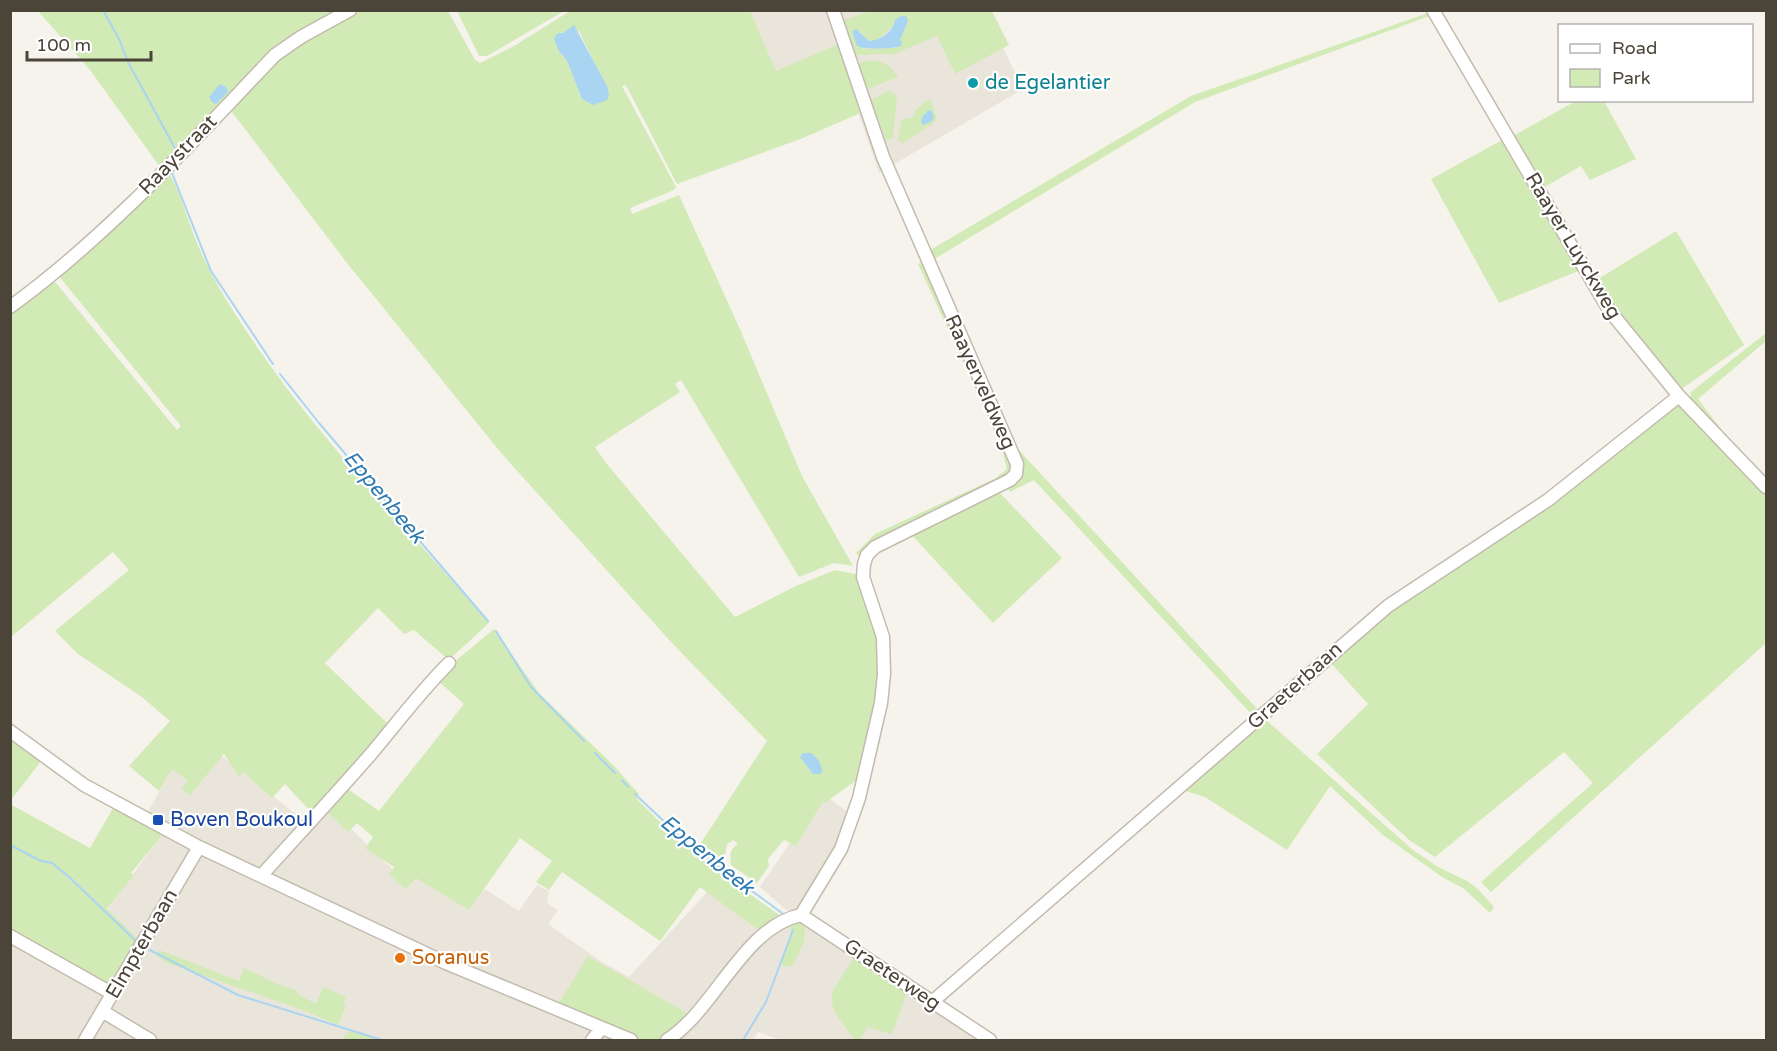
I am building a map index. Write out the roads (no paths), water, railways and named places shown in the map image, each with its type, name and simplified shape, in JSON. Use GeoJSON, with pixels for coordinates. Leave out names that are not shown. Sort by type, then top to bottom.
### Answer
{"type":"FeatureCollection","features":[{"type":"Feature","properties":{"kind":"street","name":"Raaystraat"},"geometry":{"type":"LineString","coordinates":[[10,307],[79,254],[275,55],[301,37],[350,10]]}},
{"type":"Feature","properties":{"kind":"street","name":"Raayerveldweg"},"geometry":{"type":"LineString","coordinates":[[797,916],[841,849],[859,798],[881,703],[884,637],[863,577],[867,555],[875,547],[1010,480],[1016,474],[1017,464],[883,157],[833,10]]}},
{"type":"Feature","properties":{"kind":"street","name":"Raayer Luyckweg"},"geometry":{"type":"LineString","coordinates":[[1433,10],[1609,310],[1679,396],[1767,487]]}},
{"type":"Feature","properties":{"kind":"street","name":"Graeterbaan"},"geometry":{"type":"LineString","coordinates":[[932,1002],[1381,612],[1548,500],[1679,396]]}},
{"type":"Feature","properties":{"kind":"street"},"geometry":{"type":"LineString","coordinates":[[261,876],[381,743],[425,687],[449,663]]}},
{"type":"Feature","properties":{"kind":"street"},"geometry":{"type":"LineString","coordinates":[[10,731],[84,785],[199,847],[446,963],[631,1041]]}},
{"type":"Feature","properties":{"kind":"street","name":"Elmpterbaan"},"geometry":{"type":"LineString","coordinates":[[85,1041],[199,847]]}},
{"type":"Feature","properties":{"kind":"street","name":"Graeterweg"},"geometry":{"type":"LineString","coordinates":[[797,916],[990,1041]]}},
{"type":"Feature","properties":{"kind":"street"},"geometry":{"type":"LineString","coordinates":[[667,1041],[690,1020],[758,940],[771,928],[797,916]]}},
{"type":"Feature","properties":{"kind":"street"},"geometry":{"type":"LineString","coordinates":[[10,936],[113,994]]}},
{"type":"Feature","properties":{"kind":"street"},"geometry":{"type":"LineString","coordinates":[[102,1011],[150,1041]]}},
{"type":"Feature","properties":{"kind":"street"},"geometry":{"type":"LineString","coordinates":[[592,1041],[601,1029]]}},
{"type":"Feature","properties":{"kind":"water"},"geometry":{"type":"Polygon","coordinates":[[[906,16],[908,21],[900,40],[901,46],[879,49],[857,46],[852,31],[856,29],[869,41],[878,39],[889,32],[895,20],[906,16]]]}},
{"type":"Feature","properties":{"kind":"water"},"geometry":{"type":"Polygon","coordinates":[[[574,25],[607,86],[609,94],[607,100],[593,105],[582,99],[567,61],[559,51],[554,39],[558,33],[563,33],[574,25]]]}},
{"type":"Feature","properties":{"kind":"water"},"geometry":{"type":"Polygon","coordinates":[[[220,84],[226,87],[228,92],[216,104],[209,97],[220,84]]]}},
{"type":"Feature","properties":{"kind":"water"},"geometry":{"type":"Polygon","coordinates":[[[929,110],[932,111],[934,117],[932,121],[923,125],[922,117],[929,110]]]}},
{"type":"Feature","properties":{"kind":"water"},"geometry":{"type":"Polygon","coordinates":[[[803,753],[811,753],[817,759],[822,769],[820,774],[813,774],[800,757],[803,753]]]}},
{"type":"Feature","properties":{"kind":"waterway","name":"Eppenbeek"},"geometry":{"type":"LineString","coordinates":[[103,10],[119,39],[129,64],[176,150],[165,161]]}},
{"type":"Feature","properties":{"kind":"waterway","name":"Eppenbeek"},"geometry":{"type":"LineString","coordinates":[[172,173],[211,271],[273,364]]}},
{"type":"Feature","properties":{"kind":"waterway","name":"Eppenbeek"},"geometry":{"type":"LineString","coordinates":[[280,374],[488,621]]}},
{"type":"Feature","properties":{"kind":"waterway","name":"Eppenbeek"},"geometry":{"type":"LineString","coordinates":[[496,631],[531,687],[584,741]]}},
{"type":"Feature","properties":{"kind":"waterway","name":"Eppenbeek"},"geometry":{"type":"LineString","coordinates":[[595,753],[615,773]]}},
{"type":"Feature","properties":{"kind":"waterway","name":"Eppenbeek"},"geometry":{"type":"LineString","coordinates":[[622,780],[628,787]]}},
{"type":"Feature","properties":{"kind":"waterway","name":"Eppenbeek"},"geometry":{"type":"LineString","coordinates":[[635,794],[689,845],[782,913]]}},
{"type":"Feature","properties":{"kind":"waterway"},"geometry":{"type":"LineString","coordinates":[[10,845],[41,861],[52,863],[136,941]]}},
{"type":"Feature","properties":{"kind":"waterway","name":"Eppenbeek"},"geometry":{"type":"LineString","coordinates":[[743,1040],[766,1002],[793,930]]}},
{"type":"Feature","properties":{"kind":"waterway"},"geometry":{"type":"LineString","coordinates":[[146,948],[238,995],[382,1040]]}},
{"type":"Feature","properties":{"kind":"place","name":"de Egelantier"},"geometry":{"type":"Point","coordinates":[973,83]}},
{"type":"Feature","properties":{"kind":"place","name":"Boven Boukoul"},"geometry":{"type":"Point","coordinates":[158,820]}},
{"type":"Feature","properties":{"kind":"place","name":"Soranus"},"geometry":{"type":"Point","coordinates":[400,958]}}]}
